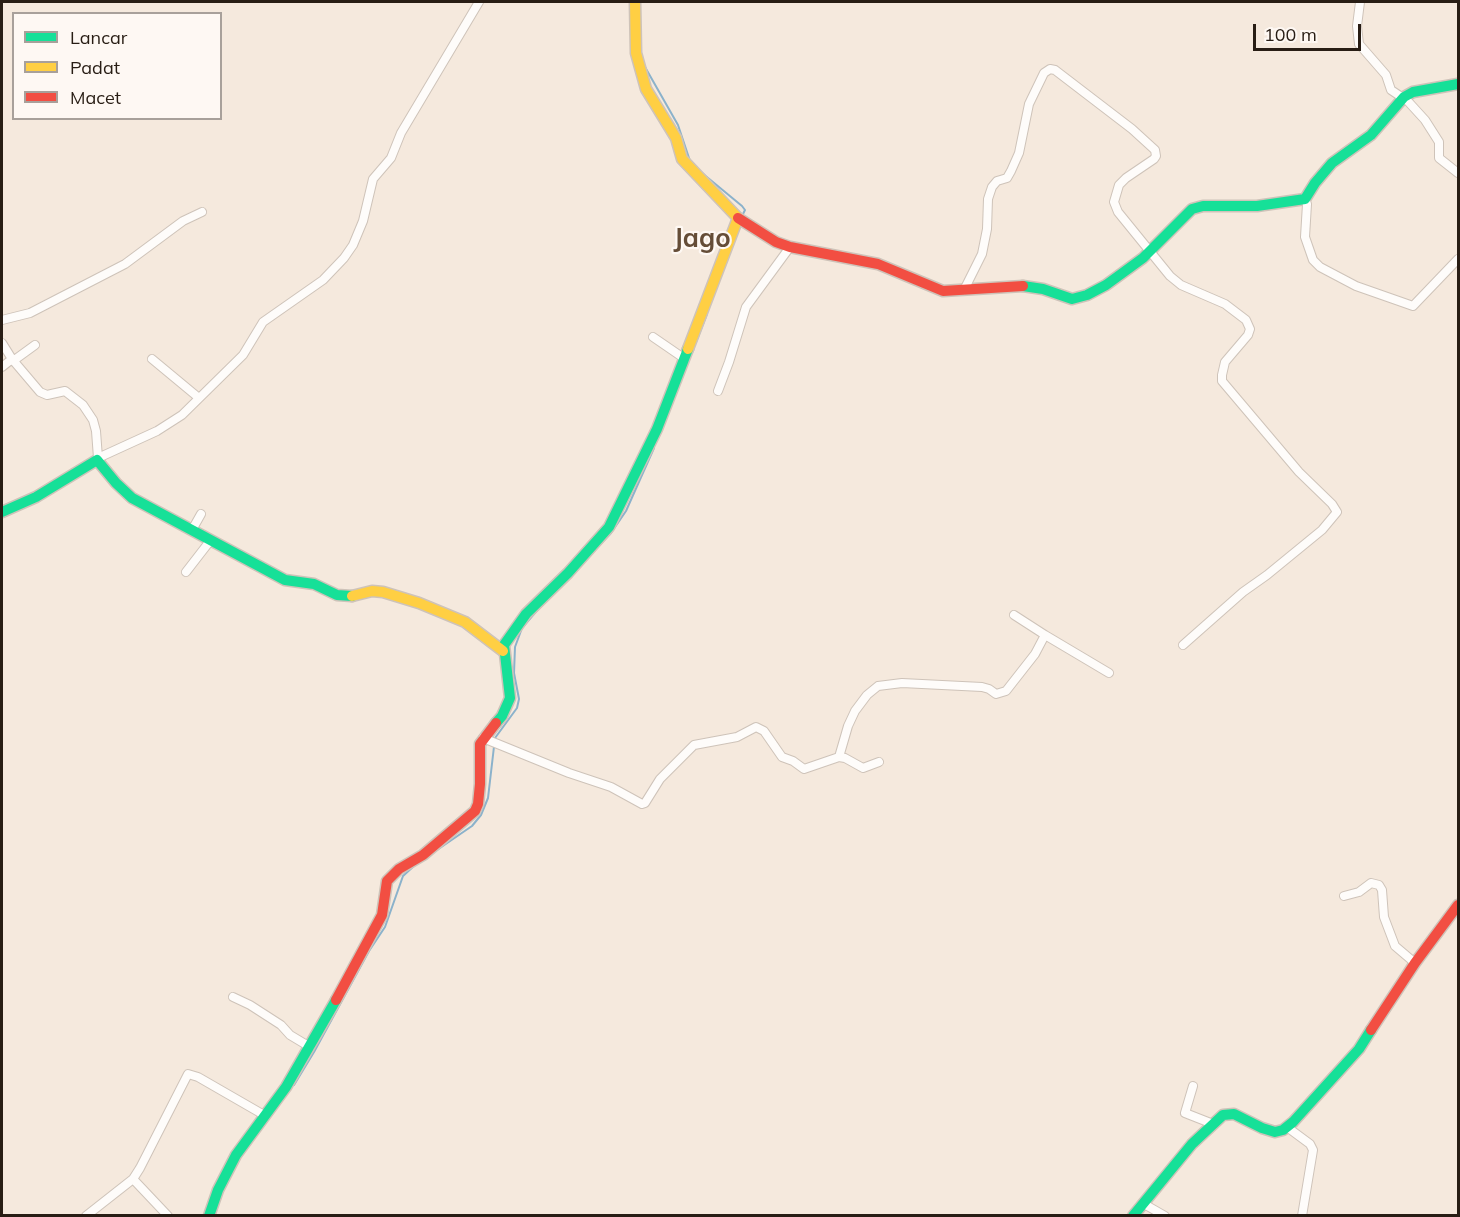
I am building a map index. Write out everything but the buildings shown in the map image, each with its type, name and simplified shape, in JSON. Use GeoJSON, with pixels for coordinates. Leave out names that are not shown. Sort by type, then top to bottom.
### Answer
{"type":"FeatureCollection","features":[{"type":"Feature","properties":{"kind":"street"},"geometry":{"type":"LineString","coordinates":[[2,512],[36,497],[93,461],[157,431],[182,415],[243,355],[263,322],[322,280],[344,258],[353,245],[363,221],[373,179],[391,158],[401,133],[479,2]]}},
{"type":"Feature","properties":{"kind":"street"},"geometry":{"type":"LineString","coordinates":[[635,2],[636,53],[646,89],[676,138],[682,159],[740,220],[776,242],[790,247],[878,264],[943,291],[1027,286],[1072,299],[1087,295],[1106,285],[1150,250],[1189,211],[1196,207],[1257,206],[1305,199],[1332,163],[1371,135],[1404,97],[1421,90],[1458,84]]}},
{"type":"Feature","properties":{"kind":"street"},"geometry":{"type":"LineString","coordinates":[[1360,2],[1357,26],[1359,44],[1386,75],[1391,90],[1404,97],[1439,142],[1439,158],[1458,173]]}},
{"type":"Feature","properties":{"kind":"street"},"geometry":{"type":"LineString","coordinates":[[964,290],[982,254],[990,192],[994,183],[1007,178],[1014,166],[1029,104],[1042,78],[1050,69],[1062,74],[1155,150],[1154,159],[1126,178],[1119,186],[1114,202],[1118,212],[1170,276],[1181,285],[1225,304],[1245,320],[1250,329],[1248,335],[1226,362],[1222,381],[1299,472],[1332,504],[1337,512],[1323,530],[1267,576],[1243,592],[1183,645]]}},
{"type":"Feature","properties":{"kind":"street"},"geometry":{"type":"LineString","coordinates":[[1305,199],[1307,204],[1305,237],[1313,260],[1320,267],[1356,285],[1413,306],[1458,258]]}},
{"type":"Feature","properties":{"kind":"street"},"geometry":{"type":"LineString","coordinates":[[2,320],[30,313],[125,264],[183,221],[202,212]]}},
{"type":"Feature","properties":{"kind":"street"},"geometry":{"type":"LineString","coordinates":[[209,1215],[236,1155],[280,1096],[310,1047],[382,915],[387,881],[399,869],[423,855],[475,811],[480,784],[479,749],[502,716],[510,698],[510,685],[503,651],[506,640],[526,614],[582,558],[609,527],[657,429],[740,220]]}},
{"type":"Feature","properties":{"kind":"street"},"geometry":{"type":"LineString","coordinates":[[718,391],[746,307],[790,247]]}},
{"type":"Feature","properties":{"kind":"street"},"geometry":{"type":"LineString","coordinates":[[653,337],[684,359]]}},
{"type":"Feature","properties":{"kind":"street"},"geometry":{"type":"LineString","coordinates":[[2,343],[40,392],[47,395],[66,391],[83,405],[93,420],[98,459],[128,496],[285,580],[314,584],[337,595],[383,592],[419,603],[465,622],[503,651]]}},
{"type":"Feature","properties":{"kind":"street"},"geometry":{"type":"LineString","coordinates":[[2,367],[35,345]]}},
{"type":"Feature","properties":{"kind":"street"},"geometry":{"type":"LineString","coordinates":[[152,359],[199,398]]}},
{"type":"Feature","properties":{"kind":"street"},"geometry":{"type":"LineString","coordinates":[[192,530],[201,514]]}},
{"type":"Feature","properties":{"kind":"street"},"geometry":{"type":"LineString","coordinates":[[186,572],[210,541]]}},
{"type":"Feature","properties":{"kind":"street"},"geometry":{"type":"LineString","coordinates":[[1014,615],[1108,673]]}},
{"type":"Feature","properties":{"kind":"street"},"geometry":{"type":"LineString","coordinates":[[839,757],[855,711],[872,689],[885,684],[902,683],[986,687],[996,694],[1003,693],[1035,654],[1045,635]]}},
{"type":"Feature","properties":{"kind":"street"},"geometry":{"type":"LineString","coordinates":[[485,739],[568,773],[611,787],[642,804],[645,803],[660,779],[694,745],[737,736],[756,727],[764,730],[782,757],[796,762],[802,768],[808,769],[839,757],[846,758],[862,768],[879,762]]}},
{"type":"Feature","properties":{"kind":"street"},"geometry":{"type":"LineString","coordinates":[[1344,896],[1359,892],[1371,882],[1379,885],[1382,890],[1384,917],[1395,946],[1415,963]]}},
{"type":"Feature","properties":{"kind":"street"},"geometry":{"type":"LineString","coordinates":[[1133,1215],[1192,1144],[1223,1115],[1232,1114],[1271,1131],[1279,1131],[1287,1127],[1359,1049],[1415,963],[1458,905]]}},
{"type":"Feature","properties":{"kind":"street"},"geometry":{"type":"LineString","coordinates":[[233,997],[250,1005],[310,1047]]}},
{"type":"Feature","properties":{"kind":"street"},"geometry":{"type":"LineString","coordinates":[[86,1215],[133,1179],[149,1154],[165,1117],[188,1074],[205,1080],[264,1115]]}},
{"type":"Feature","properties":{"kind":"street"},"geometry":{"type":"LineString","coordinates":[[1193,1086],[1185,1113],[1213,1124]]}},
{"type":"Feature","properties":{"kind":"street"},"geometry":{"type":"LineString","coordinates":[[1287,1127],[1313,1148],[1302,1215]]}},
{"type":"Feature","properties":{"kind":"street"},"geometry":{"type":"LineString","coordinates":[[133,1179],[168,1215]]}},
{"type":"Feature","properties":{"kind":"street"},"geometry":{"type":"LineString","coordinates":[[1144,1204],[1165,1215]]}},
{"type":"Feature","properties":{"kind":"waterway"},"geometry":{"type":"LineString","coordinates":[[645,67],[678,125],[690,161]]}},
{"type":"Feature","properties":{"kind":"waterway"},"geometry":{"type":"LineString","coordinates":[[702,173],[742,206],[745,210],[742,216]]}},
{"type":"Feature","properties":{"kind":"waterway"},"geometry":{"type":"LineString","coordinates":[[696,342],[707,314]]}},
{"type":"Feature","properties":{"kind":"waterway"},"geometry":{"type":"LineString","coordinates":[[592,553],[611,533],[626,511],[654,448]]}},
{"type":"Feature","properties":{"kind":"waterway"},"geometry":{"type":"LineString","coordinates":[[437,850],[472,826],[481,815],[488,798],[495,738],[517,708],[519,699],[514,673],[515,647],[522,628],[540,607]]}},
{"type":"Feature","properties":{"kind":"waterway"},"geometry":{"type":"LineString","coordinates":[[294,1085],[369,951],[385,927],[403,876],[415,865]]}},
{"type":"Feature","properties":{"kind":"traffic: fast"},"geometry":{"type":"LineString","coordinates":[[1023,286],[1043,289],[1072,299],[1087,295],[1106,285],[1143,258],[1192,209],[1203,206],[1257,206],[1305,199],[1332,163],[1371,135],[1404,97],[1413,92],[1458,84]]}},
{"type":"Feature","properties":{"kind":"traffic: fast"},"geometry":{"type":"LineString","coordinates":[[496,723],[502,716],[510,698],[504,645],[526,614],[568,573],[609,527],[657,429],[688,349]]}},
{"type":"Feature","properties":{"kind":"traffic: fast"},"geometry":{"type":"LineString","coordinates":[[2,512],[36,497],[97,460],[132,498],[285,580],[314,584],[337,595],[352,596]]}},
{"type":"Feature","properties":{"kind":"traffic: fast"},"geometry":{"type":"LineString","coordinates":[[209,1216],[218,1190],[236,1155],[286,1087],[336,1000]]}},
{"type":"Feature","properties":{"kind":"traffic: fast"},"geometry":{"type":"LineString","coordinates":[[1133,1216],[1192,1144],[1223,1115],[1234,1114],[1275,1132],[1283,1130],[1293,1122],[1359,1049],[1371,1030]]}},
{"type":"Feature","properties":{"kind":"traffic: slow"},"geometry":{"type":"LineString","coordinates":[[635,2],[636,53],[646,89],[676,138],[682,159],[738,218],[688,349]]}},
{"type":"Feature","properties":{"kind":"traffic: slow"},"geometry":{"type":"LineString","coordinates":[[352,596],[372,591],[383,592],[419,603],[465,622],[503,651]]}},
{"type":"Feature","properties":{"kind":"traffic: jam"},"geometry":{"type":"LineString","coordinates":[[738,218],[776,242],[790,247],[878,264],[943,291],[1023,286]]}},
{"type":"Feature","properties":{"kind":"traffic: jam"},"geometry":{"type":"LineString","coordinates":[[336,1000],[382,915],[387,881],[399,869],[423,855],[475,811],[480,784],[480,744],[496,723]]}},
{"type":"Feature","properties":{"kind":"traffic: jam"},"geometry":{"type":"LineString","coordinates":[[1371,1030],[1415,963],[1458,905]]}},
{"type":"Feature","properties":{"kind":"district","name":"Jago"},"geometry":{"type":"Point","coordinates":[702,239]}}]}
